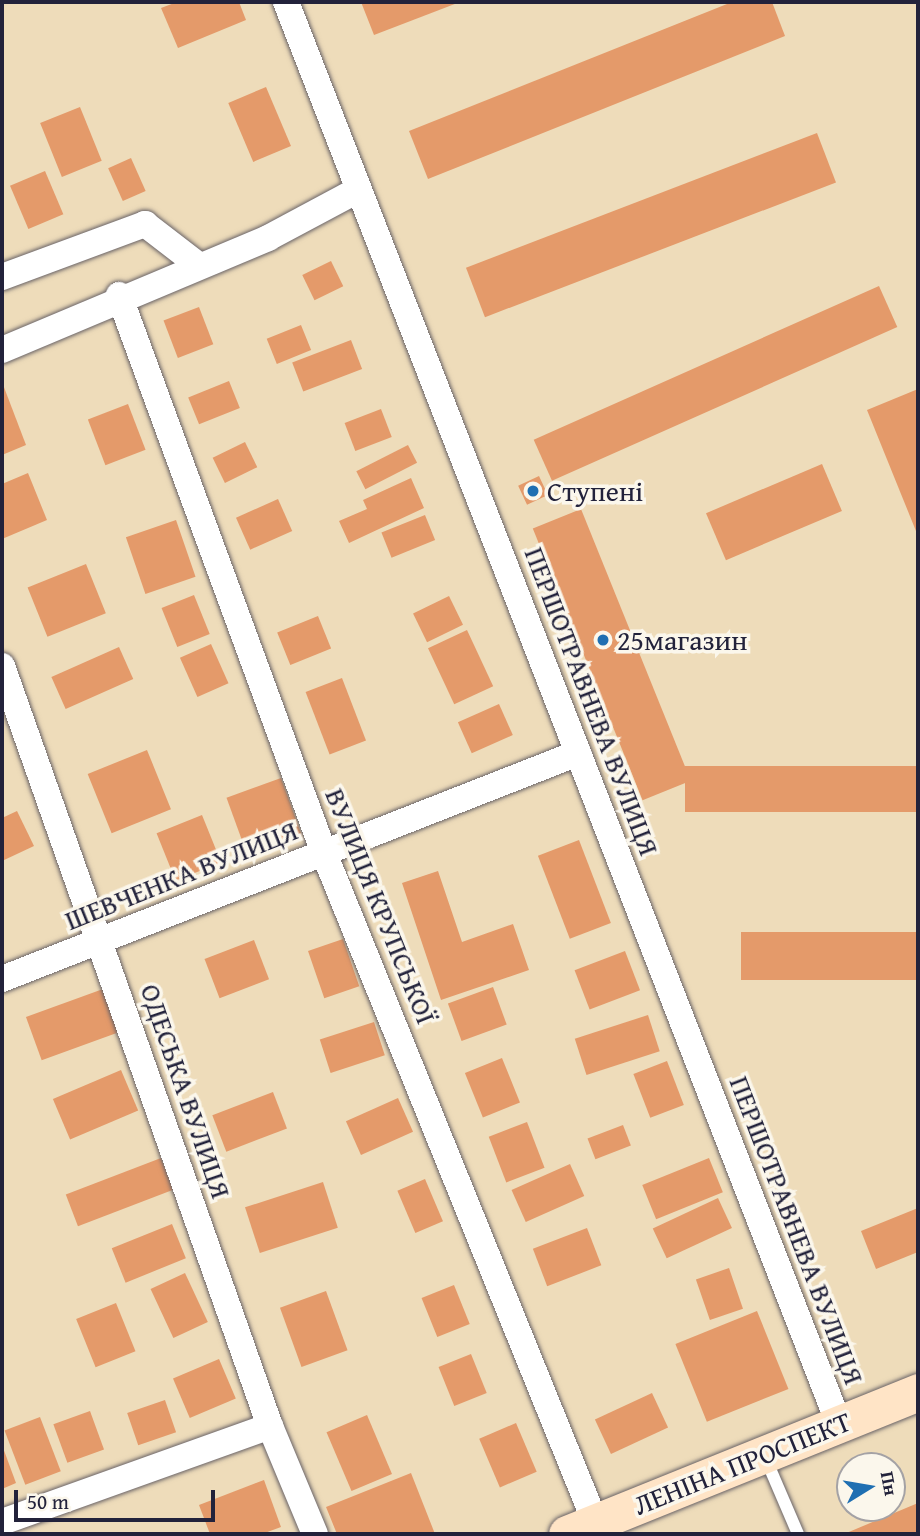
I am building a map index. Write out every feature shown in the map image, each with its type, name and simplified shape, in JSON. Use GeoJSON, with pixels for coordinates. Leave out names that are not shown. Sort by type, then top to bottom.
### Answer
{"type":"FeatureCollection","features":[{"type":"Feature","properties":{"kind":"street","name":"ПЕРШОТРАВНЕВА ВУЛИЦЯ"},"geometry":{"type":"LineString","coordinates":[[286,2],[839,1424]]}},
{"type":"Feature","properties":{"kind":"street"},"geometry":{"type":"LineString","coordinates":[[2,350],[197,264],[268,238],[358,190]]}},
{"type":"Feature","properties":{"kind":"street"},"geometry":{"type":"LineString","coordinates":[[2,276],[145,224],[197,264]]}},
{"type":"Feature","properties":{"kind":"street","name":"ВУЛИЦЯ КРУПСЬКОЇ"},"geometry":{"type":"LineString","coordinates":[[119,297],[324,853],[588,1530]]}},
{"type":"Feature","properties":{"kind":"street","name":"ОДЕСЬКА ВУЛИЦЯ"},"geometry":{"type":"LineString","coordinates":[[2,666],[270,1426],[315,1534]]}},
{"type":"Feature","properties":{"kind":"street","name":"ШЕВЧЕНКА ВУЛИЦЯ"},"geometry":{"type":"LineString","coordinates":[[2,979],[578,753]]}},
{"type":"Feature","properties":{"kind":"street","name":"ЛЕНІНА ПРОСПЕКТ"},"geometry":{"type":"LineString","coordinates":[[588,1530],[918,1392]]}},
{"type":"Feature","properties":{"kind":"street"},"geometry":{"type":"LineString","coordinates":[[2,1522],[270,1426]]}},
{"type":"Feature","properties":{"kind":"lane"},"geometry":{"type":"LineString","coordinates":[[764,1455],[798,1534]]}},
{"type":"Feature","properties":{"kind":"building"},"geometry":{"type":"Polygon","coordinates":[[[177,2],[239,2],[246,20],[178,48],[161,8],[177,2]]]}},
{"type":"Feature","properties":{"kind":"building"},"geometry":{"type":"Polygon","coordinates":[[[361,2],[460,2],[374,35],[361,2]]]}},
{"type":"Feature","properties":{"kind":"building"},"geometry":{"type":"Polygon","coordinates":[[[732,2],[772,2],[785,36],[428,179],[409,131],[732,2]]]}},
{"type":"Feature","properties":{"kind":"building"},"geometry":{"type":"Polygon","coordinates":[[[266,87],[291,146],[253,162],[228,103],[266,87]]]}},
{"type":"Feature","properties":{"kind":"building"},"geometry":{"type":"Polygon","coordinates":[[[80,107],[102,161],[62,177],[40,123],[80,107]]]}},
{"type":"Feature","properties":{"kind":"building"},"geometry":{"type":"Polygon","coordinates":[[[817,133],[836,182],[485,317],[466,268],[817,133]]]}},
{"type":"Feature","properties":{"kind":"building"},"geometry":{"type":"Polygon","coordinates":[[[131,158],[146,191],[123,201],[108,168],[131,158]]]}},
{"type":"Feature","properties":{"kind":"building"},"geometry":{"type":"Polygon","coordinates":[[[45,171],[63,214],[28,229],[10,186],[45,171]]]}},
{"type":"Feature","properties":{"kind":"building"},"geometry":{"type":"Polygon","coordinates":[[[331,261],[343,286],[315,300],[302,275],[331,261]]]}},
{"type":"Feature","properties":{"kind":"building"},"geometry":{"type":"Polygon","coordinates":[[[879,286],[897,327],[552,481],[534,440],[879,286]]]}},
{"type":"Feature","properties":{"kind":"building"},"geometry":{"type":"Polygon","coordinates":[[[199,307],[213,344],[178,358],[164,321],[199,307]]]}},
{"type":"Feature","properties":{"kind":"building"},"geometry":{"type":"Polygon","coordinates":[[[301,325],[311,350],[277,364],[267,339],[301,325]]]}},
{"type":"Feature","properties":{"kind":"building"},"geometry":{"type":"Polygon","coordinates":[[[351,340],[362,369],[303,392],[292,363],[351,340]]]}},
{"type":"Feature","properties":{"kind":"building"},"geometry":{"type":"Polygon","coordinates":[[[229,381],[240,408],[199,424],[188,397],[229,381]]]}},
{"type":"Feature","properties":{"kind":"building"},"geometry":{"type":"Polygon","coordinates":[[[2,382],[26,445],[2,455],[2,382]]]}},
{"type":"Feature","properties":{"kind":"building"},"geometry":{"type":"Polygon","coordinates":[[[918,389],[918,536],[867,410],[918,389]]]}},
{"type":"Feature","properties":{"kind":"building"},"geometry":{"type":"Polygon","coordinates":[[[128,404],[146,450],[105,465],[88,419],[128,404]]]}},
{"type":"Feature","properties":{"kind":"building"},"geometry":{"type":"Polygon","coordinates":[[[381,409],[392,437],[355,451],[345,423],[381,409]]]}},
{"type":"Feature","properties":{"kind":"building"},"geometry":{"type":"Polygon","coordinates":[[[245,442],[257,467],[225,483],[213,458],[245,442]]]}},
{"type":"Feature","properties":{"kind":"building"},"geometry":{"type":"Polygon","coordinates":[[[408,445],[417,463],[365,489],[356,471],[408,445]]]}},
{"type":"Feature","properties":{"kind":"building"},"geometry":{"type":"Polygon","coordinates":[[[822,464],[842,511],[726,560],[706,513],[822,464]]]}},
{"type":"Feature","properties":{"kind":"building"},"geometry":{"type":"Polygon","coordinates":[[[28,473],[47,520],[2,539],[2,484],[28,473]]]}},
{"type":"Feature","properties":{"kind":"building","name":"Ступені"},"geometry":{"type":"Polygon","coordinates":[[[539,476],[548,495],[527,505],[518,486],[539,476]]]}},
{"type":"Feature","properties":{"kind":"building"},"geometry":{"type":"Polygon","coordinates":[[[411,478],[424,508],[349,543],[339,521],[367,509],[363,500],[411,478]]]}},
{"type":"Feature","properties":{"kind":"building"},"geometry":{"type":"Polygon","coordinates":[[[278,499],[292,531],[250,550],[236,518],[278,499]]]}},
{"type":"Feature","properties":{"kind":"building"},"geometry":{"type":"Polygon","coordinates":[[[581,509],[691,781],[643,800],[533,528],[581,509]]]}},
{"type":"Feature","properties":{"kind":"building"},"geometry":{"type":"Polygon","coordinates":[[[425,515],[435,540],[392,558],[381,533],[425,515]]]}},
{"type":"Feature","properties":{"kind":"building"},"geometry":{"type":"Polygon","coordinates":[[[176,520],[196,577],[145,594],[126,537],[176,520]]]}},
{"type":"Feature","properties":{"kind":"building"},"geometry":{"type":"Polygon","coordinates":[[[86,564],[106,613],[47,637],[28,588],[86,564]]]}},
{"type":"Feature","properties":{"kind":"building"},"geometry":{"type":"Polygon","coordinates":[[[194,595],[210,634],[177,647],[162,608],[194,595]]]}},
{"type":"Feature","properties":{"kind":"building"},"geometry":{"type":"Polygon","coordinates":[[[449,596],[463,625],[427,642],[413,614],[449,596]]]}},
{"type":"Feature","properties":{"kind":"building"},"geometry":{"type":"Polygon","coordinates":[[[318,616],[331,648],[290,665],[277,632],[318,616]]]}},
{"type":"Feature","properties":{"kind":"building"},"geometry":{"type":"Polygon","coordinates":[[[467,630],[493,686],[454,704],[428,648],[467,630]]]}},
{"type":"Feature","properties":{"kind":"building"},"geometry":{"type":"Polygon","coordinates":[[[211,644],[228,683],[197,697],[180,658],[211,644]]]}},
{"type":"Feature","properties":{"kind":"building"},"geometry":{"type":"Polygon","coordinates":[[[119,647],[133,679],[66,709],[51,677],[119,647]]]}},
{"type":"Feature","properties":{"kind":"building"},"geometry":{"type":"Polygon","coordinates":[[[342,678],[366,741],[330,755],[306,692],[342,678]]]}},
{"type":"Feature","properties":{"kind":"building"},"geometry":{"type":"Polygon","coordinates":[[[499,704],[513,735],[472,753],[458,722],[499,704]]]}},
{"type":"Feature","properties":{"kind":"building"},"geometry":{"type":"Polygon","coordinates":[[[147,750],[171,809],[112,833],[88,774],[147,750]]]}},
{"type":"Feature","properties":{"kind":"building"},"geometry":{"type":"Polygon","coordinates":[[[685,766],[918,766],[918,812],[685,812],[685,766]]]}},
{"type":"Feature","properties":{"kind":"building"},"geometry":{"type":"Polygon","coordinates":[[[281,778],[303,837],[248,857],[226,798],[281,778]]]}},
{"type":"Feature","properties":{"kind":"building"},"geometry":{"type":"Polygon","coordinates":[[[17,811],[34,846],[2,861],[2,818],[17,811]]]}},
{"type":"Feature","properties":{"kind":"building"},"geometry":{"type":"Polygon","coordinates":[[[202,815],[221,862],[176,881],[157,833],[202,815]]]}},
{"type":"Feature","properties":{"kind":"building"},"geometry":{"type":"Polygon","coordinates":[[[579,840],[611,923],[570,939],[538,856],[579,840]]]}},
{"type":"Feature","properties":{"kind":"building"},"geometry":{"type":"Polygon","coordinates":[[[438,871],[462,942],[513,924],[529,970],[441,1000],[402,883],[438,871]]]}},
{"type":"Feature","properties":{"kind":"building"},"geometry":{"type":"Polygon","coordinates":[[[741,932],[918,932],[918,980],[741,980],[741,932]]]}},
{"type":"Feature","properties":{"kind":"building"},"geometry":{"type":"Polygon","coordinates":[[[343,939],[359,986],[324,998],[308,951],[343,939]]]}},
{"type":"Feature","properties":{"kind":"building"},"geometry":{"type":"Polygon","coordinates":[[[254,940],[269,979],[220,998],[205,959],[254,940]]]}},
{"type":"Feature","properties":{"kind":"building"},"geometry":{"type":"Polygon","coordinates":[[[625,951],[640,990],[590,1010],[575,970],[625,951]]]}},
{"type":"Feature","properties":{"kind":"building"},"geometry":{"type":"Polygon","coordinates":[[[493,987],[507,1025],[462,1041],[448,1003],[493,987]]]}},
{"type":"Feature","properties":{"kind":"building"},"geometry":{"type":"Polygon","coordinates":[[[103,989],[119,1032],[42,1060],[26,1017],[103,989]]]}},
{"type":"Feature","properties":{"kind":"building"},"geometry":{"type":"Polygon","coordinates":[[[648,1015],[660,1051],[587,1075],[575,1039],[648,1015]]]}},
{"type":"Feature","properties":{"kind":"building"},"geometry":{"type":"Polygon","coordinates":[[[374,1022],[385,1055],[331,1073],[320,1040],[374,1022]]]}},
{"type":"Feature","properties":{"kind":"building"},"geometry":{"type":"Polygon","coordinates":[[[502,1058],[520,1103],[483,1117],[465,1073],[502,1058]]]}},
{"type":"Feature","properties":{"kind":"building"},"geometry":{"type":"Polygon","coordinates":[[[667,1061],[684,1105],[650,1118],[633,1074],[667,1061]]]}},
{"type":"Feature","properties":{"kind":"building"},"geometry":{"type":"Polygon","coordinates":[[[121,1070],[138,1111],[70,1139],[53,1099],[121,1070]]]}},
{"type":"Feature","properties":{"kind":"building"},"geometry":{"type":"Polygon","coordinates":[[[273,1092],[287,1128],[226,1152],[212,1115],[273,1092]]]}},
{"type":"Feature","properties":{"kind":"building"},"geometry":{"type":"Polygon","coordinates":[[[398,1098],[413,1132],[361,1155],[346,1121],[398,1098]]]}},
{"type":"Feature","properties":{"kind":"building"},"geometry":{"type":"Polygon","coordinates":[[[527,1122],[545,1168],[506,1182],[489,1137],[527,1122]]]}},
{"type":"Feature","properties":{"kind":"building"},"geometry":{"type":"Polygon","coordinates":[[[623,1125],[631,1146],[595,1159],[588,1139],[623,1125]]]}},
{"type":"Feature","properties":{"kind":"building"},"geometry":{"type":"Polygon","coordinates":[[[161,1158],[173,1190],[78,1226],[66,1195],[161,1158]]]}},
{"type":"Feature","properties":{"kind":"building"},"geometry":{"type":"Polygon","coordinates":[[[709,1158],[723,1192],[656,1219],[642,1185],[709,1158]]]}},
{"type":"Feature","properties":{"kind":"building"},"geometry":{"type":"Polygon","coordinates":[[[570,1164],[584,1196],[526,1222],[512,1190],[570,1164]]]}},
{"type":"Feature","properties":{"kind":"building"},"geometry":{"type":"Polygon","coordinates":[[[425,1179],[443,1221],[415,1233],[397,1191],[425,1179]]]}},
{"type":"Feature","properties":{"kind":"building"},"geometry":{"type":"Polygon","coordinates":[[[323,1182],[338,1228],[260,1253],[245,1207],[323,1182]]]}},
{"type":"Feature","properties":{"kind":"building"},"geometry":{"type":"Polygon","coordinates":[[[718,1198],[732,1228],[667,1258],[653,1228],[718,1198]]]}},
{"type":"Feature","properties":{"kind":"building"},"geometry":{"type":"Polygon","coordinates":[[[918,1208],[918,1252],[876,1269],[861,1231],[918,1208]]]}},
{"type":"Feature","properties":{"kind":"building"},"geometry":{"type":"Polygon","coordinates":[[[172,1224],[186,1258],[126,1283],[112,1248],[172,1224]]]}},
{"type":"Feature","properties":{"kind":"building"},"geometry":{"type":"Polygon","coordinates":[[[587,1228],[601,1265],[547,1286],[533,1249],[587,1228]]]}},
{"type":"Feature","properties":{"kind":"building"},"geometry":{"type":"Polygon","coordinates":[[[729,1268],[743,1309],[710,1320],[696,1279],[729,1268]]]}},
{"type":"Feature","properties":{"kind":"building"},"geometry":{"type":"Polygon","coordinates":[[[185,1273],[208,1322],[173,1338],[151,1289],[185,1273]]]}},
{"type":"Feature","properties":{"kind":"building"},"geometry":{"type":"Polygon","coordinates":[[[454,1285],[470,1324],[437,1337],[422,1298],[454,1285]]]}},
{"type":"Feature","properties":{"kind":"building"},"geometry":{"type":"Polygon","coordinates":[[[326,1291],[348,1350],[302,1367],[280,1308],[326,1291]]]}},
{"type":"Feature","properties":{"kind":"building"},"geometry":{"type":"Polygon","coordinates":[[[116,1303],[135,1351],[96,1367],[76,1319],[116,1303]]]}},
{"type":"Feature","properties":{"kind":"building"},"geometry":{"type":"Polygon","coordinates":[[[757,1311],[788,1389],[707,1422],[675,1344],[757,1311]]]}},
{"type":"Feature","properties":{"kind":"building"},"geometry":{"type":"Polygon","coordinates":[[[471,1354],[487,1393],[454,1406],[439,1367],[471,1354]]]}},
{"type":"Feature","properties":{"kind":"building"},"geometry":{"type":"Polygon","coordinates":[[[219,1359],[236,1399],[190,1418],[173,1379],[219,1359]]]}},
{"type":"Feature","properties":{"kind":"building"},"geometry":{"type":"Polygon","coordinates":[[[652,1393],[668,1427],[611,1454],[595,1420],[652,1393]]]}},
{"type":"Feature","properties":{"kind":"building"},"geometry":{"type":"Polygon","coordinates":[[[165,1400],[176,1432],[138,1445],[127,1413],[165,1400]]]}},
{"type":"Feature","properties":{"kind":"building"},"geometry":{"type":"Polygon","coordinates":[[[90,1411],[104,1450],[67,1463],[53,1424],[90,1411]]]}},
{"type":"Feature","properties":{"kind":"building"},"geometry":{"type":"Polygon","coordinates":[[[367,1415],[392,1474],[352,1491],[326,1432],[367,1415]]]}},
{"type":"Feature","properties":{"kind":"building"},"geometry":{"type":"Polygon","coordinates":[[[40,1417],[61,1471],[25,1485],[5,1431],[40,1417]]]}},
{"type":"Feature","properties":{"kind":"building"},"geometry":{"type":"Polygon","coordinates":[[[516,1423],[537,1472],[500,1487],[479,1439],[516,1423]]]}},
{"type":"Feature","properties":{"kind":"building"},"geometry":{"type":"Polygon","coordinates":[[[2,1445],[16,1483],[2,1489],[2,1445]]]}},
{"type":"Feature","properties":{"kind":"building"},"geometry":{"type":"Polygon","coordinates":[[[411,1473],[435,1534],[337,1534],[326,1507],[411,1473]]]}},
{"type":"Feature","properties":{"kind":"building"},"geometry":{"type":"Polygon","coordinates":[[[264,1480],[281,1527],[262,1534],[210,1534],[199,1505],[264,1480]]]}},
{"type":"Feature","properties":{"kind":"building"},"geometry":{"type":"Polygon","coordinates":[[[918,1503],[918,1534],[844,1534],[873,1522],[906,1522],[906,1508],[918,1503]]]}},
{"type":"Feature","properties":{"kind":"place","name":"Ступені"},"geometry":{"type":"Point","coordinates":[533,491]}},
{"type":"Feature","properties":{"kind":"place","name":"25магазин"},"geometry":{"type":"Point","coordinates":[603,640]}}]}
